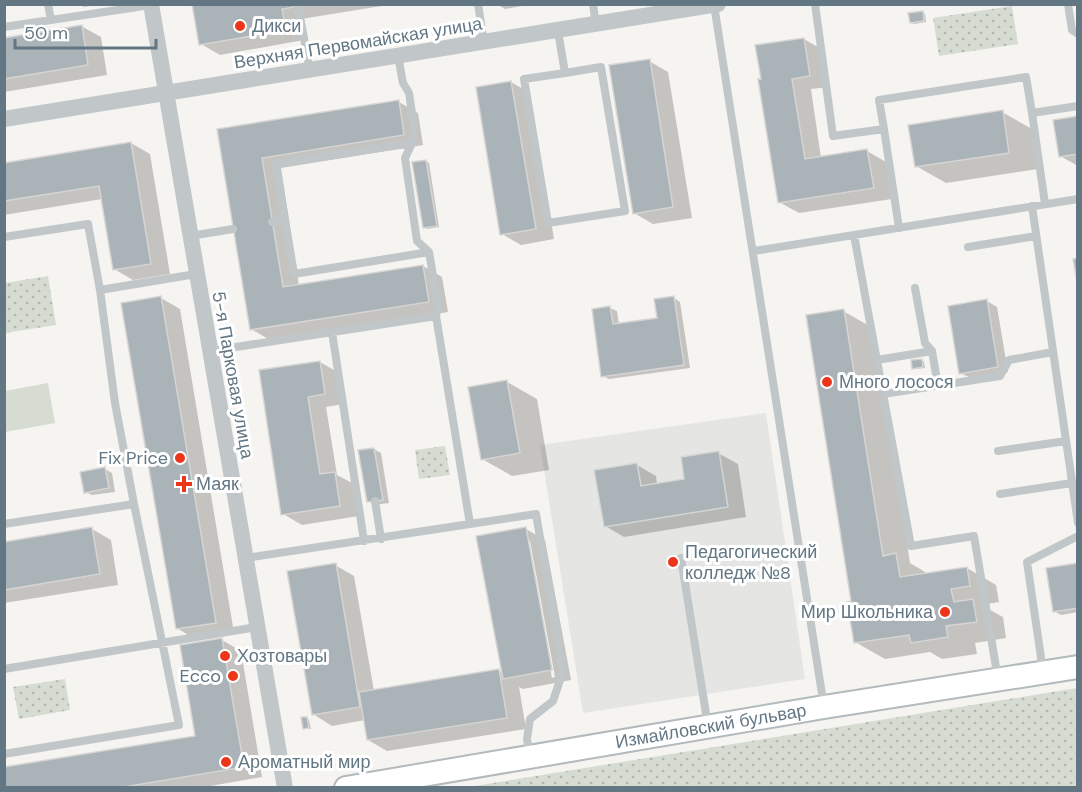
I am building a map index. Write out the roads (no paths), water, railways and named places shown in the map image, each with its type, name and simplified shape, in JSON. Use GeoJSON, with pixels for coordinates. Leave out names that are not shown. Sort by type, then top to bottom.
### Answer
{"type":"FeatureCollection","features":[{"type":"Feature","properties":{"kind":"street","name":"5-я Парковая улица"},"geometry":{"type":"LineString","coordinates":[[151,5],[285,788]]}},
{"type":"Feature","properties":{"kind":"street","name":"Верхняя Первомайская улица"},"geometry":{"type":"LineString","coordinates":[[4,119],[716,5]]}},
{"type":"Feature","properties":{"kind":"street","name":"Измайловский бульвар"},"geometry":{"type":"LineString","coordinates":[[346,788],[824,707],[1077,667]]}},
{"type":"Feature","properties":{"kind":"lane"},"geometry":{"type":"LineString","coordinates":[[48,4],[51,20]]}},
{"type":"Feature","properties":{"kind":"lane"},"geometry":{"type":"LineString","coordinates":[[477,4],[484,43]]}},
{"type":"Feature","properties":{"kind":"lane"},"geometry":{"type":"LineString","coordinates":[[593,4],[596,25]]}},
{"type":"Feature","properties":{"kind":"lane"},"geometry":{"type":"LineString","coordinates":[[815,4],[833,136],[884,129]]}},
{"type":"Feature","properties":{"kind":"lane"},"geometry":{"type":"LineString","coordinates":[[1068,4],[1072,30],[1077,34]]}},
{"type":"Feature","properties":{"kind":"lane"},"geometry":{"type":"LineString","coordinates":[[4,27],[151,5]]}},
{"type":"Feature","properties":{"kind":"lane"},"geometry":{"type":"LineString","coordinates":[[716,5],[824,707]]}},
{"type":"Feature","properties":{"kind":"lane"},"geometry":{"type":"LineString","coordinates":[[298,6],[310,71]]}},
{"type":"Feature","properties":{"kind":"lane"},"geometry":{"type":"LineString","coordinates":[[558,31],[565,73]]}},
{"type":"Feature","properties":{"kind":"lane"},"geometry":{"type":"LineString","coordinates":[[398,56],[403,83],[409,93],[414,126],[412,142],[405,158],[417,241],[429,252],[438,306],[436,316],[470,524]]}},
{"type":"Feature","properties":{"kind":"lane"},"geometry":{"type":"LineString","coordinates":[[601,67],[625,215],[548,224],[524,80],[565,73],[601,67]]}},
{"type":"Feature","properties":{"kind":"lane"},"geometry":{"type":"LineString","coordinates":[[899,228],[879,100],[1026,77],[1045,204]]}},
{"type":"Feature","properties":{"kind":"lane"},"geometry":{"type":"LineString","coordinates":[[1032,113],[1077,106]]}},
{"type":"Feature","properties":{"kind":"lane"},"geometry":{"type":"LineString","coordinates":[[412,142],[276,165],[294,274],[429,252]]}},
{"type":"Feature","properties":{"kind":"lane"},"geometry":{"type":"LineString","coordinates":[[754,251],[1077,199]]}},
{"type":"Feature","properties":{"kind":"lane"},"geometry":{"type":"LineString","coordinates":[[1032,206],[1077,523]]}},
{"type":"Feature","properties":{"kind":"lane"},"geometry":{"type":"LineString","coordinates":[[272,222],[285,220]]}},
{"type":"Feature","properties":{"kind":"lane"},"geometry":{"type":"LineString","coordinates":[[4,237],[88,224],[100,290],[115,403],[179,725],[4,754]]}},
{"type":"Feature","properties":{"kind":"lane"},"geometry":{"type":"LineString","coordinates":[[190,236],[233,229]]}},
{"type":"Feature","properties":{"kind":"lane"},"geometry":{"type":"LineString","coordinates":[[854,235],[911,546],[975,536],[999,679]]}},
{"type":"Feature","properties":{"kind":"lane"},"geometry":{"type":"LineString","coordinates":[[968,247],[1036,236]]}},
{"type":"Feature","properties":{"kind":"lane"},"geometry":{"type":"LineString","coordinates":[[100,290],[196,274]]}},
{"type":"Feature","properties":{"kind":"lane"},"geometry":{"type":"LineString","coordinates":[[915,288],[925,343],[932,351],[938,386]]}},
{"type":"Feature","properties":{"kind":"lane"},"geometry":{"type":"LineString","coordinates":[[210,351],[436,316]]}},
{"type":"Feature","properties":{"kind":"lane"},"geometry":{"type":"LineString","coordinates":[[332,332],[364,542]]}},
{"type":"Feature","properties":{"kind":"lane"},"geometry":{"type":"LineString","coordinates":[[877,360],[932,351]]}},
{"type":"Feature","properties":{"kind":"lane"},"geometry":{"type":"LineString","coordinates":[[883,394],[1000,376],[1009,360],[1053,352]]}},
{"type":"Feature","properties":{"kind":"lane"},"geometry":{"type":"LineString","coordinates":[[998,451],[1066,441]]}},
{"type":"Feature","properties":{"kind":"lane"},"geometry":{"type":"LineString","coordinates":[[1000,494],[1072,483]]}},
{"type":"Feature","properties":{"kind":"lane"},"geometry":{"type":"LineString","coordinates":[[375,501],[381,539]]}},
{"type":"Feature","properties":{"kind":"lane"},"geometry":{"type":"LineString","coordinates":[[4,524],[134,504]]}},
{"type":"Feature","properties":{"kind":"lane"},"geometry":{"type":"LineString","coordinates":[[246,558],[364,542],[536,514],[563,671],[553,701],[530,719],[527,739],[530,757]]}},
{"type":"Feature","properties":{"kind":"lane"},"geometry":{"type":"LineString","coordinates":[[1043,672],[1027,562],[1077,536]]}},
{"type":"Feature","properties":{"kind":"lane"},"geometry":{"type":"LineString","coordinates":[[681,558],[708,727]]}},
{"type":"Feature","properties":{"kind":"lane"},"geometry":{"type":"LineString","coordinates":[[4,669],[257,627]]}},
{"type":"Feature","properties":{"kind":"place","name":"Дикси"},"geometry":{"type":"Point","coordinates":[240,26]}},
{"type":"Feature","properties":{"kind":"place","name":"Много лосося"},"geometry":{"type":"Point","coordinates":[827,382]}},
{"type":"Feature","properties":{"kind":"place","name":"Fix Price"},"geometry":{"type":"Point","coordinates":[180,458]}},
{"type":"Feature","properties":{"kind":"place","name":"Маяк"},"geometry":{"type":"Point","coordinates":[184,484]}},
{"type":"Feature","properties":{"kind":"place","name":"Педагогический колледж №8"},"geometry":{"type":"Point","coordinates":[673,562]}},
{"type":"Feature","properties":{"kind":"place","name":"Мир Школьника"},"geometry":{"type":"Point","coordinates":[945,612]}},
{"type":"Feature","properties":{"kind":"place","name":"Хозтовары"},"geometry":{"type":"Point","coordinates":[225,656]}},
{"type":"Feature","properties":{"kind":"place","name":"Ecco"},"geometry":{"type":"Point","coordinates":[233,676]}},
{"type":"Feature","properties":{"kind":"place","name":"Ароматный мир"},"geometry":{"type":"Point","coordinates":[226,762]}}]}
